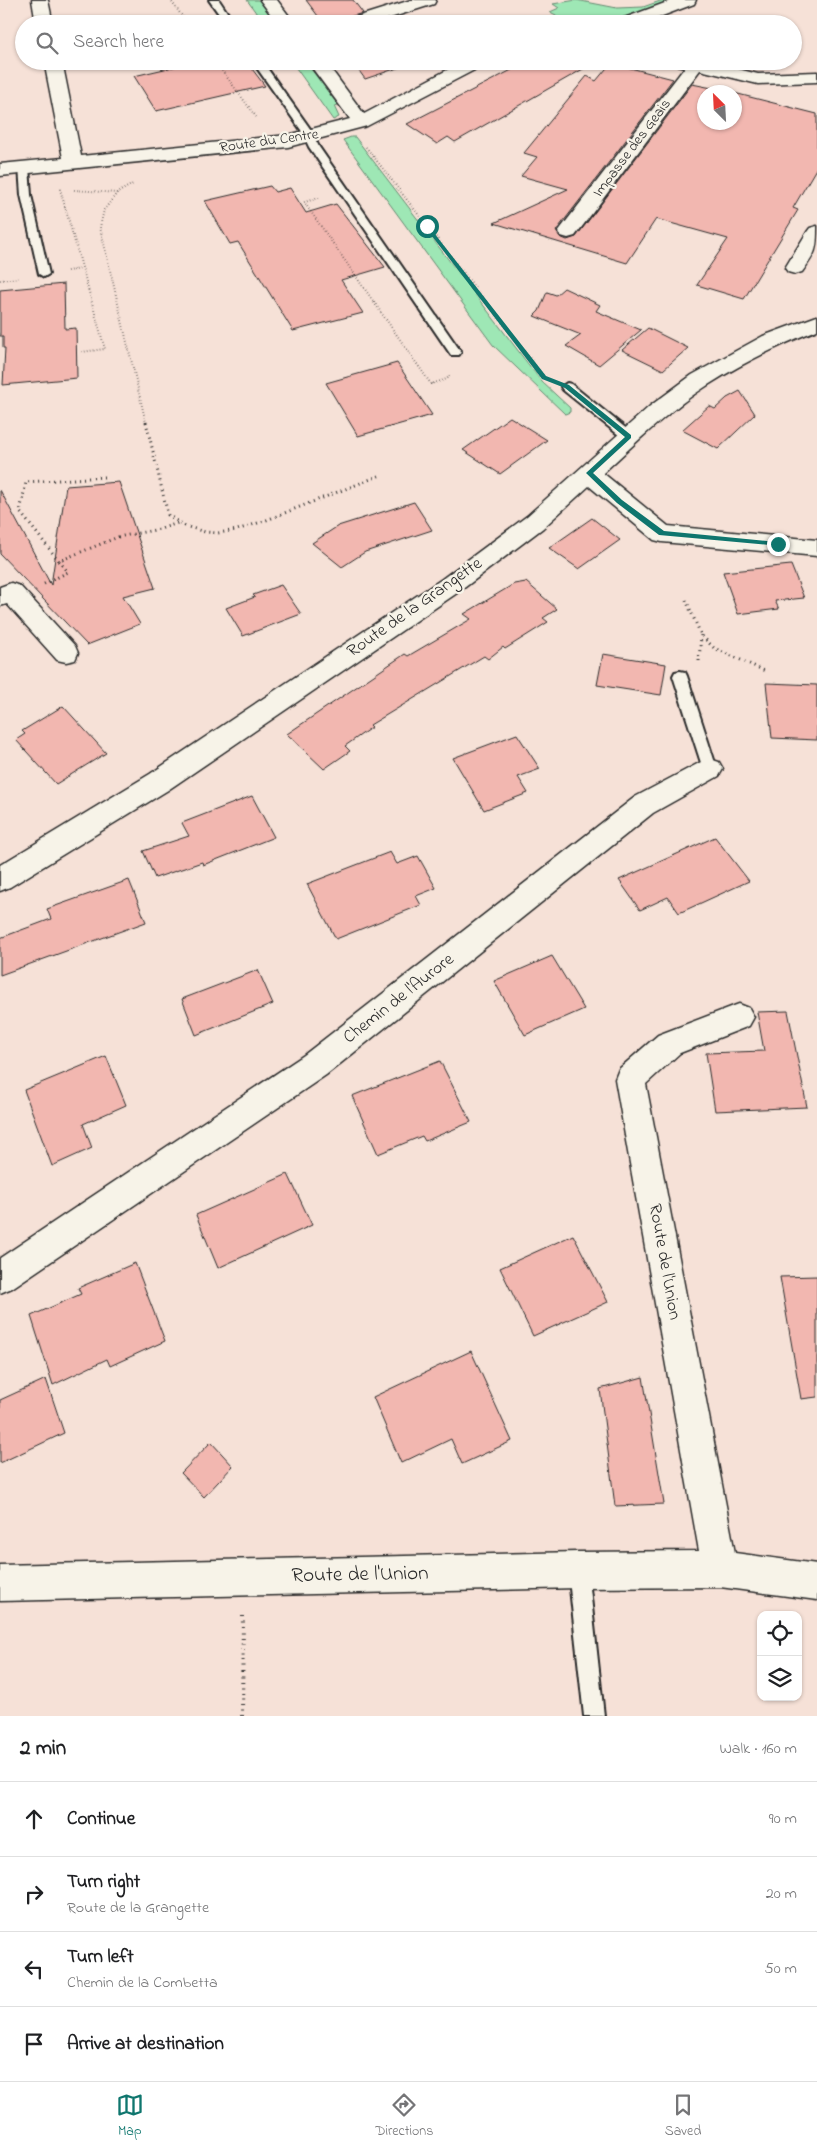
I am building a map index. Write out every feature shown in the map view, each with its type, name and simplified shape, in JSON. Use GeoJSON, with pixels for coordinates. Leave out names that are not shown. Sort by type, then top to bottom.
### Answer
{"type":"FeatureCollection","features":[{"type":"Feature","properties":{"kind":"street"},"geometry":{"type":"LineString","coordinates":[[40,0],[43,15]]}},
{"type":"Feature","properties":{"kind":"street"},"geometry":{"type":"LineString","coordinates":[[268,0],[280,15]]}},
{"type":"Feature","properties":{"kind":"street"},"geometry":{"type":"LineString","coordinates":[[377,15],[405,4],[428,0]]}},
{"type":"Feature","properties":{"kind":"street"},"geometry":{"type":"LineString","coordinates":[[649,15],[688,0]]}},
{"type":"Feature","properties":{"kind":"street"},"geometry":{"type":"LineString","coordinates":[[55,70],[73,162]]}},
{"type":"Feature","properties":{"kind":"street"},"geometry":{"type":"LineString","coordinates":[[321,70],[354,124]]}},
{"type":"Feature","properties":{"kind":"street","name":"Route du Centre"},"geometry":{"type":"LineString","coordinates":[[0,170],[288,141],[310,137],[354,124],[460,70]]}},
{"type":"Feature","properties":{"kind":"street","name":"Impasse des Geais"},"geometry":{"type":"LineString","coordinates":[[568,232],[684,70]]}},
{"type":"Feature","properties":{"kind":"street"},"geometry":{"type":"LineString","coordinates":[[719,70],[758,79],[817,77]]}},
{"type":"Feature","properties":{"kind":"street"},"geometry":{"type":"LineString","coordinates":[[796,268],[817,232]]}},
{"type":"Feature","properties":{"kind":"street","name":"Route de la Grangette"},"geometry":{"type":"LineString","coordinates":[[0,879],[159,782],[451,585],[535,522],[658,411],[700,380],[770,341],[817,322]]}},
{"type":"Feature","properties":{"kind":"street"},"geometry":{"type":"LineString","coordinates":[[589,473],[620,502],[662,534],[817,548]]}},
{"type":"Feature","properties":{"kind":"street"},"geometry":{"type":"LineString","coordinates":[[9,598],[66,653]]}},
{"type":"Feature","properties":{"kind":"street","name":"Chemin de l'Aurore"},"geometry":{"type":"LineString","coordinates":[[0,1277],[316,1065],[644,805],[710,769]]}},
{"type":"Feature","properties":{"kind":"street","name":"Route de l'Union"},"geometry":{"type":"LineString","coordinates":[[720,1569],[630,1079],[669,1044],[739,1017]]}},
{"type":"Feature","properties":{"kind":"street","name":"Route de l'Union"},"geometry":{"type":"LineString","coordinates":[[0,1583],[578,1570],[720,1569],[817,1582]]}},
{"type":"Feature","properties":{"kind":"lane"},"geometry":{"type":"LineString","coordinates":[[214,0],[225,15]]}},
{"type":"Feature","properties":{"kind":"lane"},"geometry":{"type":"LineString","coordinates":[[263,70],[455,352]]}},
{"type":"Feature","properties":{"kind":"lane"},"geometry":{"type":"LineString","coordinates":[[24,167],[26,195],[44,274]]}},
{"type":"Feature","properties":{"kind":"lane"},"geometry":{"type":"LineString","coordinates":[[567,387],[629,437]]}},
{"type":"Feature","properties":{"kind":"lane","name":"Chemin de l'Aurore"},"geometry":{"type":"LineString","coordinates":[[680,676],[710,769]]}},
{"type":"Feature","properties":{"kind":"lane"},"geometry":{"type":"LineString","coordinates":[[578,1570],[594,1716]]}},
{"type":"Feature","properties":{"kind":"path"},"geometry":{"type":"LineString","coordinates":[[175,0],[171,1],[181,15]]}},
{"type":"Feature","properties":{"kind":"path"},"geometry":{"type":"LineString","coordinates":[[222,70],[258,120]]}},
{"type":"Feature","properties":{"kind":"path"},"geometry":{"type":"LineString","coordinates":[[354,124],[544,377],[567,387]]}},
{"type":"Feature","properties":{"kind":"path"},"geometry":{"type":"LineString","coordinates":[[54,164],[81,269],[105,349],[81,352]]}},
{"type":"Feature","properties":{"kind":"path"},"geometry":{"type":"LineString","coordinates":[[345,192],[304,202],[430,384],[447,379],[456,368],[458,358],[455,352]]}},
{"type":"Feature","properties":{"kind":"path"},"geometry":{"type":"LineString","coordinates":[[117,193],[104,210],[100,227],[168,515],[178,523],[193,529],[216,533],[231,531],[258,523],[380,475]]}},
{"type":"Feature","properties":{"kind":"path"},"geometry":{"type":"LineString","coordinates":[[9,598],[68,572],[20,512],[26,482],[104,477]]}},
{"type":"Feature","properties":{"kind":"path"},"geometry":{"type":"LineString","coordinates":[[59,560],[118,537],[160,529],[178,523]]}},
{"type":"Feature","properties":{"kind":"path"},"geometry":{"type":"LineString","coordinates":[[686,600],[701,634],[714,648],[765,671]]}},
{"type":"Feature","properties":{"kind":"path"},"geometry":{"type":"LineString","coordinates":[[242,1716],[244,1605]]}},
{"type":"Feature","properties":{"kind":"green space"},"geometry":{"type":"Polygon","coordinates":[[[247,0],[260,0],[271,15],[258,15],[247,0]]]}},
{"type":"Feature","properties":{"kind":"green space"},"geometry":{"type":"Polygon","coordinates":[[[576,0],[617,8],[643,7],[663,0],[673,0],[634,15],[556,15],[550,12],[559,8],[553,4],[576,0]]]}},
{"type":"Feature","properties":{"kind":"green space"},"geometry":{"type":"Polygon","coordinates":[[[297,70],[312,70],[338,105],[334,106],[339,117],[333,120],[297,70]]]}},
{"type":"Feature","properties":{"kind":"green space"},"geometry":{"type":"Polygon","coordinates":[[[355,137],[542,382],[570,408],[570,412],[565,414],[493,345],[343,140],[355,137]]]}},
{"type":"Feature","properties":{"kind":"building"},"geometry":{"type":"Polygon","coordinates":[[[306,0],[353,0],[363,13],[356,15],[317,15],[306,0]]]}},
{"type":"Feature","properties":{"kind":"building"},"geometry":{"type":"Polygon","coordinates":[[[160,70],[253,70],[265,86],[156,111],[134,76],[160,70]]]}},
{"type":"Feature","properties":{"kind":"building"},"geometry":{"type":"Polygon","coordinates":[[[358,70],[392,70],[365,79],[358,70]]]}},
{"type":"Feature","properties":{"kind":"building"},"geometry":{"type":"Polygon","coordinates":[[[512,70],[581,70],[455,142],[448,137],[437,144],[407,124],[512,70]]]}},
{"type":"Feature","properties":{"kind":"building"},"geometry":{"type":"Polygon","coordinates":[[[605,70],[638,70],[673,79],[556,231],[560,237],[567,240],[576,237],[692,84],[697,85],[697,130],[742,130],[742,95],[817,114],[817,167],[793,208],[798,210],[744,299],[697,285],[728,239],[656,219],[627,263],[494,223],[568,189],[521,176],[537,157],[524,153],[587,76],[596,81],[605,70]]]}},
{"type":"Feature","properties":{"kind":"building"},"geometry":{"type":"Polygon","coordinates":[[[270,186],[275,192],[290,188],[306,213],[336,204],[385,267],[341,280],[363,313],[293,331],[238,242],[230,244],[205,201],[270,186]]]}},
{"type":"Feature","properties":{"kind":"building"},"geometry":{"type":"Polygon","coordinates":[[[64,284],[65,329],[76,328],[77,378],[3,385],[5,348],[3,348],[3,336],[0,336],[0,290],[64,284]]]}},
{"type":"Feature","properties":{"kind":"building"},"geometry":{"type":"Polygon","coordinates":[[[564,288],[600,305],[596,311],[641,330],[599,365],[566,346],[581,335],[534,316],[539,311],[547,292],[556,295],[564,288]]]}},
{"type":"Feature","properties":{"kind":"building"},"geometry":{"type":"Polygon","coordinates":[[[648,328],[688,348],[663,370],[622,350],[648,328]]]}},
{"type":"Feature","properties":{"kind":"building"},"geometry":{"type":"Polygon","coordinates":[[[397,363],[432,415],[358,436],[326,383],[397,363]]]}},
{"type":"Feature","properties":{"kind":"building"},"geometry":{"type":"Polygon","coordinates":[[[740,391],[755,414],[718,449],[682,430],[709,406],[715,409],[727,398],[740,391]]]}},
{"type":"Feature","properties":{"kind":"building"},"geometry":{"type":"Polygon","coordinates":[[[510,417],[547,440],[500,474],[463,450],[510,417]]]}},
{"type":"Feature","properties":{"kind":"building"},"geometry":{"type":"Polygon","coordinates":[[[119,482],[155,588],[123,596],[140,624],[87,645],[0,554],[0,490],[51,585],[66,486],[119,482]]]}},
{"type":"Feature","properties":{"kind":"building"},"geometry":{"type":"Polygon","coordinates":[[[414,502],[432,530],[365,552],[342,567],[312,543],[338,526],[414,502]]]}},
{"type":"Feature","properties":{"kind":"building"},"geometry":{"type":"Polygon","coordinates":[[[592,518],[620,540],[579,569],[549,548],[592,518]]]}},
{"type":"Feature","properties":{"kind":"building"},"geometry":{"type":"Polygon","coordinates":[[[791,565],[804,598],[775,601],[779,609],[738,614],[723,572],[791,565]]]}},
{"type":"Feature","properties":{"kind":"building"},"geometry":{"type":"Polygon","coordinates":[[[526,582],[557,609],[543,618],[548,622],[505,649],[503,647],[488,659],[484,656],[370,725],[372,727],[345,746],[350,751],[324,769],[287,734],[405,654],[408,656],[471,619],[464,614],[514,584],[526,582]]]}},
{"type":"Feature","properties":{"kind":"building"},"geometry":{"type":"Polygon","coordinates":[[[281,585],[301,614],[243,636],[226,608],[255,597],[253,595],[281,585]]]}},
{"type":"Feature","properties":{"kind":"building"},"geometry":{"type":"Polygon","coordinates":[[[603,654],[666,664],[661,695],[597,685],[603,654]]]}},
{"type":"Feature","properties":{"kind":"building"},"geometry":{"type":"Polygon","coordinates":[[[766,683],[817,685],[817,740],[772,738],[766,683]]]}},
{"type":"Feature","properties":{"kind":"building"},"geometry":{"type":"Polygon","coordinates":[[[63,706],[106,753],[56,784],[16,740],[25,734],[22,731],[63,706]]]}},
{"type":"Feature","properties":{"kind":"building"},"geometry":{"type":"Polygon","coordinates":[[[517,734],[540,769],[518,777],[528,793],[484,810],[453,758],[517,734]]]}},
{"type":"Feature","properties":{"kind":"building"},"geometry":{"type":"Polygon","coordinates":[[[252,796],[274,837],[203,865],[202,862],[155,878],[143,851],[189,836],[182,823],[252,796]]]}},
{"type":"Feature","properties":{"kind":"building"},"geometry":{"type":"Polygon","coordinates":[[[715,837],[749,881],[679,913],[668,897],[640,910],[619,880],[715,837]]]}},
{"type":"Feature","properties":{"kind":"building"},"geometry":{"type":"Polygon","coordinates":[[[390,852],[397,864],[418,856],[436,888],[416,896],[421,905],[336,939],[307,884],[390,852]]]}},
{"type":"Feature","properties":{"kind":"building"},"geometry":{"type":"Polygon","coordinates":[[[129,880],[146,922],[0,975],[0,938],[51,919],[47,909],[129,880]]]}},
{"type":"Feature","properties":{"kind":"building"},"geometry":{"type":"Polygon","coordinates":[[[552,956],[584,1009],[525,1035],[494,981],[552,956]]]}},
{"type":"Feature","properties":{"kind":"building"},"geometry":{"type":"Polygon","coordinates":[[[258,970],[273,1004],[196,1035],[182,999],[258,970]]]}},
{"type":"Feature","properties":{"kind":"building"},"geometry":{"type":"Polygon","coordinates":[[[788,1011],[807,1107],[715,1111],[706,1053],[764,1051],[757,1012],[788,1011]]]}},
{"type":"Feature","properties":{"kind":"building"},"geometry":{"type":"Polygon","coordinates":[[[106,1056],[126,1105],[83,1124],[92,1148],[52,1166],[24,1090],[106,1056]]]}},
{"type":"Feature","properties":{"kind":"building"},"geometry":{"type":"Polygon","coordinates":[[[440,1061],[471,1122],[425,1141],[422,1136],[378,1154],[352,1096],[440,1061]]]}},
{"type":"Feature","properties":{"kind":"building"},"geometry":{"type":"Polygon","coordinates":[[[288,1174],[312,1225],[218,1268],[196,1215],[288,1174]]]}},
{"type":"Feature","properties":{"kind":"building"},"geometry":{"type":"Polygon","coordinates":[[[573,1235],[608,1302],[533,1336],[500,1268],[573,1235]]]}},
{"type":"Feature","properties":{"kind":"building"},"geometry":{"type":"Polygon","coordinates":[[[135,1263],[165,1341],[110,1366],[107,1359],[53,1385],[31,1316],[81,1294],[78,1288],[135,1263]]]}},
{"type":"Feature","properties":{"kind":"building"},"geometry":{"type":"Polygon","coordinates":[[[817,1276],[817,1397],[801,1399],[780,1277],[817,1276]]]}},
{"type":"Feature","properties":{"kind":"building"},"geometry":{"type":"Polygon","coordinates":[[[471,1351],[512,1441],[462,1464],[451,1439],[401,1463],[373,1397],[471,1351]]]}},
{"type":"Feature","properties":{"kind":"building"},"geometry":{"type":"Polygon","coordinates":[[[643,1377],[664,1504],[615,1506],[600,1389],[643,1377]]]}},
{"type":"Feature","properties":{"kind":"building"},"geometry":{"type":"Polygon","coordinates":[[[46,1379],[64,1433],[0,1463],[0,1400],[46,1379]]]}},
{"type":"Feature","properties":{"kind":"building"},"geometry":{"type":"Polygon","coordinates":[[[211,1442],[233,1466],[204,1497],[181,1473],[211,1442]]]}},
{"type":"Feature","properties":{"kind":"route"},"geometry":{"type":"LineString","coordinates":[[427,226],[544,377],[567,387],[629,437],[589,473],[620,502],[662,534],[778,544]]}}]}
